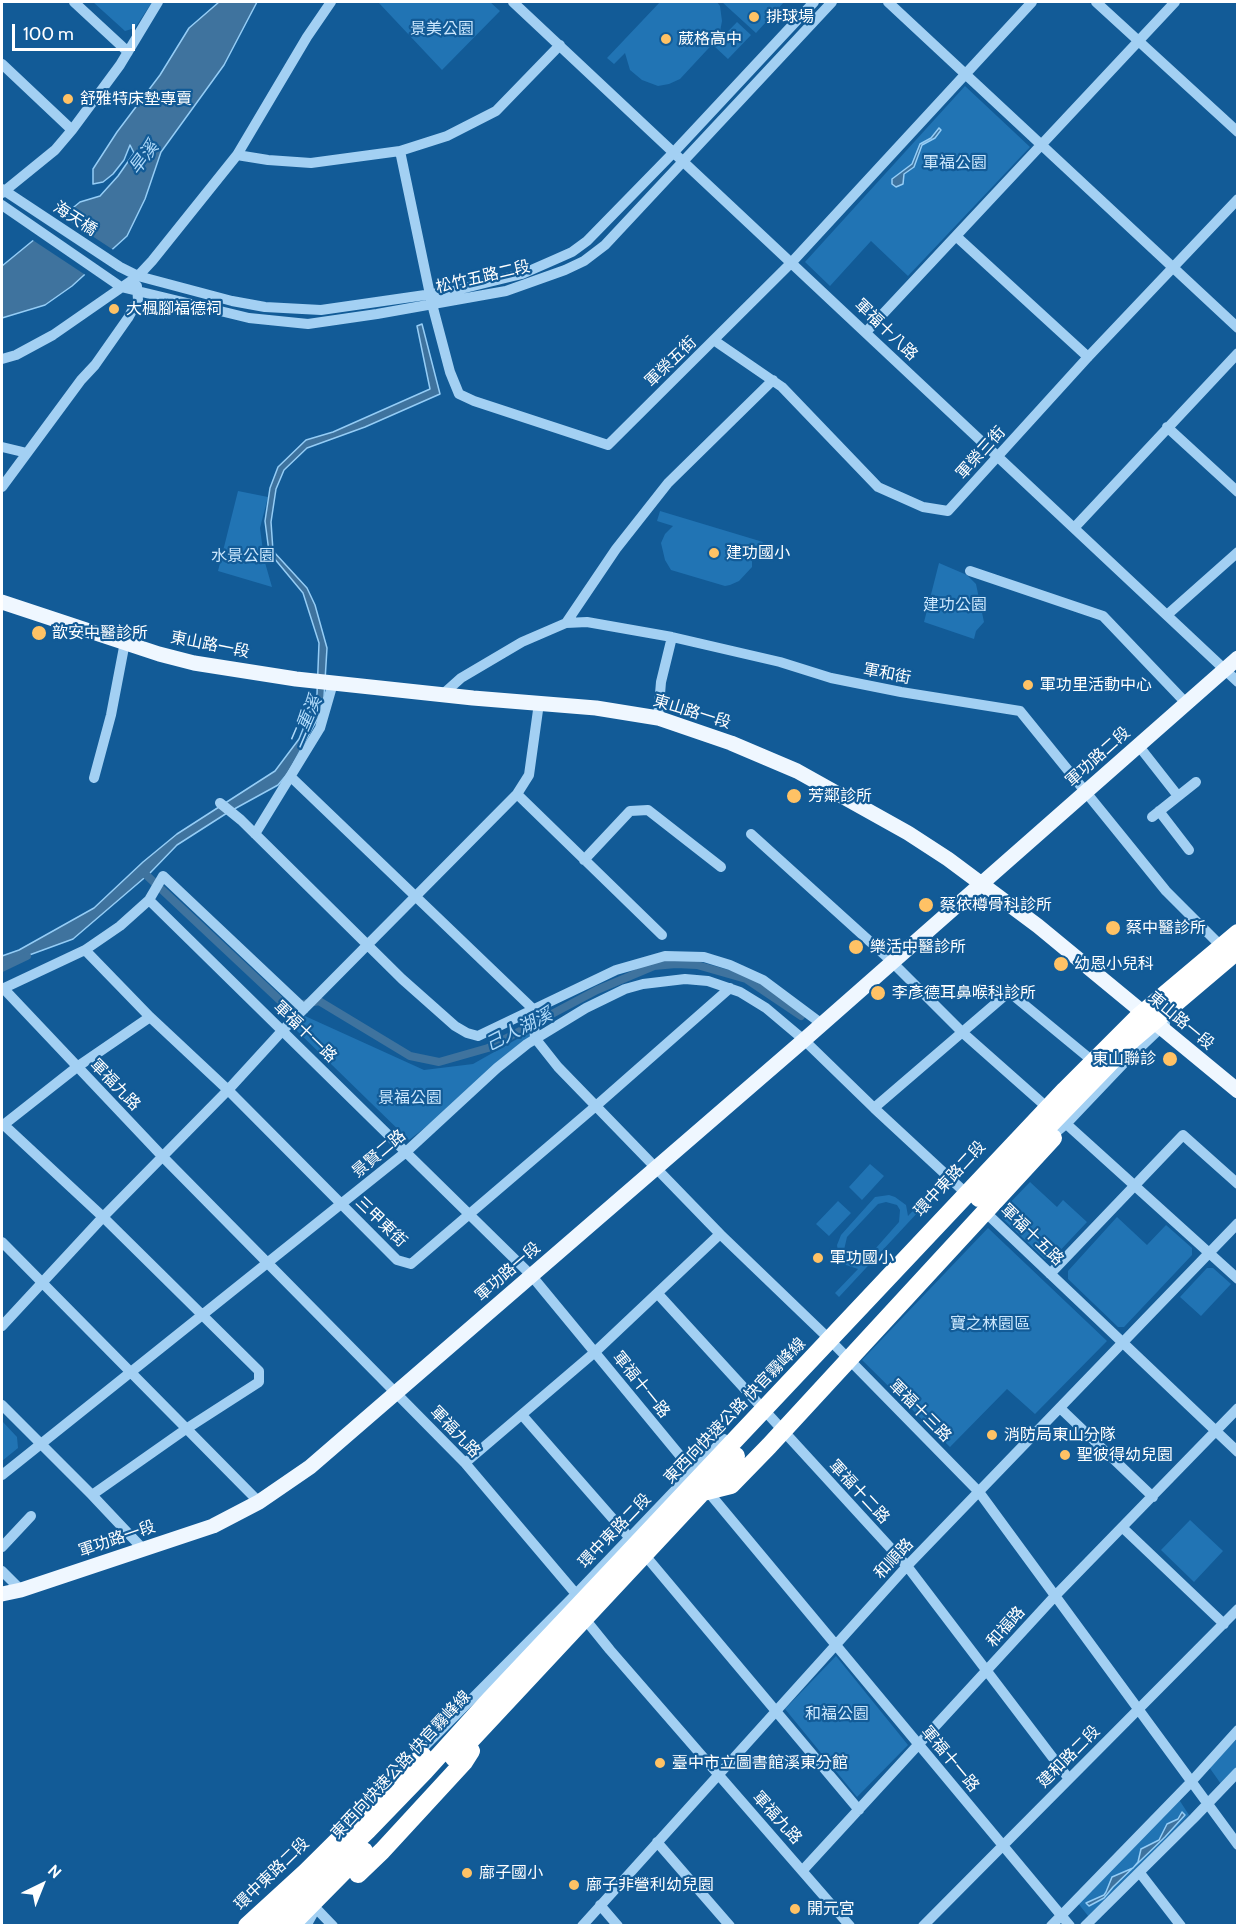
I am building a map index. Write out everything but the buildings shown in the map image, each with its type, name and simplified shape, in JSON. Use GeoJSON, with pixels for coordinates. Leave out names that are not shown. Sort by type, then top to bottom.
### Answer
{"type":"FeatureCollection","features":[{"type":"Feature","properties":{"kind":"highway"},"geometry":{"type":"LineString","coordinates":[[1138,1014],[1190,961],[1238,920]]}},
{"type":"Feature","properties":{"kind":"highway","name":"東西向快速公路 快官霧峰線"},"geometry":{"type":"LineString","coordinates":[[269,1926],[384,1814],[1138,1014],[1238,933]]}},
{"type":"Feature","properties":{"kind":"highway","name":"東西向快速公路 快官霧峰線"},"geometry":{"type":"LineString","coordinates":[[290,1926],[405,1811],[707,1494],[890,1292],[1078,1095],[1132,1040],[1238,950]]}},
{"type":"Feature","properties":{"kind":"highway"},"geometry":{"type":"LineString","coordinates":[[707,1494],[730,1485],[769,1446],[1066,1124]]}},
{"type":"Feature","properties":{"kind":"highway"},"geometry":{"type":"LineString","coordinates":[[305,1926],[382,1851],[464,1762],[495,1714]]}},
{"type":"Feature","properties":{"kind":"highway"},"geometry":{"type":"LineString","coordinates":[[247,1926],[306,1872],[431,1748],[453,1741]]}},
{"type":"Feature","properties":{"kind":"main road","name":"東山路一段"},"geometry":{"type":"LineString","coordinates":[[2,602],[194,663],[296,679],[442,695],[596,708],[658,718],[731,743],[797,771],[908,833],[1038,926],[1138,1014],[1161,1028],[1238,1091]]}},
{"type":"Feature","properties":{"kind":"main road","name":"軍功路二段"},"geometry":{"type":"LineString","coordinates":[[982,884],[1238,658]]}},
{"type":"Feature","properties":{"kind":"main road","name":"軍功路一段"},"geometry":{"type":"LineString","coordinates":[[2,1594],[21,1590],[213,1526],[259,1502],[310,1467],[982,884]]}},
{"type":"Feature","properties":{"kind":"street"},"geometry":{"type":"LineString","coordinates":[[74,2],[128,52]]}},
{"type":"Feature","properties":{"kind":"street"},"geometry":{"type":"LineString","coordinates":[[5,193],[55,150],[97,99],[158,2]]}},
{"type":"Feature","properties":{"kind":"street"},"geometry":{"type":"LineString","coordinates":[[2,359],[16,355],[53,335],[138,276],[237,155],[307,37],[331,2]]}},
{"type":"Feature","properties":{"kind":"street","name":"軍福十八路"},"geometry":{"type":"LineString","coordinates":[[513,2],[1238,682]]}},
{"type":"Feature","properties":{"kind":"street","name":"松竹五路二段"},"geometry":{"type":"LineString","coordinates":[[107,277],[121,287],[249,318],[309,324],[430,299],[522,274],[572,252],[587,241],[814,2]]}},
{"type":"Feature","properties":{"kind":"street","name":"松竹五路二段"},"geometry":{"type":"LineString","coordinates":[[120,267],[138,276],[232,301],[290,309],[321,310],[506,291],[565,270],[584,261],[605,245],[832,2]]}},
{"type":"Feature","properties":{"kind":"street"},"geometry":{"type":"LineString","coordinates":[[888,2],[1238,328]]}},
{"type":"Feature","properties":{"kind":"street","name":"軍榮五街"},"geometry":{"type":"LineString","coordinates":[[400,151],[430,299],[450,372],[459,394],[608,445],[792,262],[1032,2]]}},
{"type":"Feature","properties":{"kind":"street"},"geometry":{"type":"LineString","coordinates":[[1096,2],[1238,132]]}},
{"type":"Feature","properties":{"kind":"street"},"geometry":{"type":"LineString","coordinates":[[866,332],[1175,2]]}},
{"type":"Feature","properties":{"kind":"street"},"geometry":{"type":"LineString","coordinates":[[237,155],[311,163],[400,151],[447,136],[496,111],[560,45]]}},
{"type":"Feature","properties":{"kind":"street"},"geometry":{"type":"LineString","coordinates":[[2,64],[72,130]]}},
{"type":"Feature","properties":{"kind":"street","name":"海天橋"},"geometry":{"type":"LineString","coordinates":[[5,193],[120,267]]}},
{"type":"Feature","properties":{"kind":"street","name":"軍榮三街"},"geometry":{"type":"LineString","coordinates":[[715,340],[782,387],[878,487],[923,507],[948,511],[1088,357],[1238,199]]}},
{"type":"Feature","properties":{"kind":"street","name":"海天橋"},"geometry":{"type":"LineString","coordinates":[[2,205],[107,277]]}},
{"type":"Feature","properties":{"kind":"street"},"geometry":{"type":"LineString","coordinates":[[957,237],[1088,357]]}},
{"type":"Feature","properties":{"kind":"street"},"geometry":{"type":"LineString","coordinates":[[2,488],[128,318],[138,300],[136,290],[138,276]]}},
{"type":"Feature","properties":{"kind":"street"},"geometry":{"type":"LineString","coordinates":[[1074,528],[1238,353]]}},
{"type":"Feature","properties":{"kind":"street"},"geometry":{"type":"LineString","coordinates":[[566,623],[616,549],[668,483],[773,380]]}},
{"type":"Feature","properties":{"kind":"street"},"geometry":{"type":"LineString","coordinates":[[1167,427],[1238,492]]}},
{"type":"Feature","properties":{"kind":"street"},"geometry":{"type":"LineString","coordinates":[[2,447],[27,453]]}},
{"type":"Feature","properties":{"kind":"street"},"geometry":{"type":"LineString","coordinates":[[1167,615],[1238,552]]}},
{"type":"Feature","properties":{"kind":"street"},"geometry":{"type":"LineString","coordinates":[[970,571],[1103,616],[1186,703]]}},
{"type":"Feature","properties":{"kind":"street","name":"軍和街"},"geometry":{"type":"LineString","coordinates":[[442,695],[461,678],[522,642],[566,623],[587,622],[672,637],[780,662],[831,678],[912,694],[1020,711],[1166,891],[1237,961]]}},
{"type":"Feature","properties":{"kind":"street"},"geometry":{"type":"LineString","coordinates":[[658,718],[662,682],[672,637]]}},
{"type":"Feature","properties":{"kind":"street"},"geometry":{"type":"LineString","coordinates":[[94,778],[111,715],[125,642]]}},
{"type":"Feature","properties":{"kind":"street"},"geometry":{"type":"LineString","coordinates":[[255,834],[320,728],[333,683]]}},
{"type":"Feature","properties":{"kind":"street"},"geometry":{"type":"LineString","coordinates":[[2,1326],[103,1216],[228,1090],[282,1031],[517,794],[529,775],[539,703]]}},
{"type":"Feature","properties":{"kind":"street"},"geometry":{"type":"LineString","coordinates":[[1138,745],[1178,796]]}},
{"type":"Feature","properties":{"kind":"street"},"geometry":{"type":"LineString","coordinates":[[291,777],[533,1009],[535,1037]]}},
{"type":"Feature","properties":{"kind":"street"},"geometry":{"type":"LineString","coordinates":[[1189,850],[1155,814],[1196,782]]}},
{"type":"Feature","properties":{"kind":"street"},"geometry":{"type":"LineString","coordinates":[[517,794],[662,935]]}},
{"type":"Feature","properties":{"kind":"street"},"geometry":{"type":"LineString","coordinates":[[220,803],[241,820],[402,979],[455,1026],[467,1033],[478,1036],[616,970],[665,956],[704,957],[730,965],[763,980],[822,1024]]}},
{"type":"Feature","properties":{"kind":"street"},"geometry":{"type":"LineString","coordinates":[[584,860],[630,811],[648,810],[721,867]]}},
{"type":"Feature","properties":{"kind":"street"},"geometry":{"type":"LineString","coordinates":[[751,834],[892,962],[963,1034],[1238,1279]]}},
{"type":"Feature","properties":{"kind":"street"},"geometry":{"type":"LineString","coordinates":[[3,989],[85,950],[120,926],[149,900],[162,876],[304,1009]]}},
{"type":"Feature","properties":{"kind":"street","name":"軍福十一路"},"geometry":{"type":"LineString","coordinates":[[149,900],[531,1275],[693,1471],[707,1494],[1070,1926]]}},
{"type":"Feature","properties":{"kind":"street","name":"環中東路二段"},"geometry":{"type":"LineString","coordinates":[[239,1926],[459,1713],[576,1594],[758,1405],[1042,1103],[1216,942],[1238,925]]}},
{"type":"Feature","properties":{"kind":"street","name":"三甲東街"},"geometry":{"type":"LineString","coordinates":[[85,950],[397,1260],[411,1264],[730,988]]}},
{"type":"Feature","properties":{"kind":"street"},"geometry":{"type":"LineString","coordinates":[[297,1926],[402,1821],[649,1560],[707,1494],[778,1425],[896,1299],[940,1264],[986,1212],[1047,1153],[1066,1124],[1124,1063],[1237,961]]}},
{"type":"Feature","properties":{"kind":"street","name":"景賢二路"},"geometry":{"type":"LineString","coordinates":[[2,1474],[342,1205],[406,1152],[497,1068],[535,1037],[586,1008],[625,989],[643,984],[684,979],[708,981],[730,988],[766,1008],[804,1040]]}},
{"type":"Feature","properties":{"kind":"street","name":"軍福九路"},"geometry":{"type":"LineString","coordinates":[[3,989],[162,1156],[465,1463],[576,1594],[589,1624],[850,1926]]}},
{"type":"Feature","properties":{"kind":"street"},"geometry":{"type":"LineString","coordinates":[[874,1108],[963,1034],[1009,992],[1089,1058]]}},
{"type":"Feature","properties":{"kind":"street"},"geometry":{"type":"LineString","coordinates":[[92,1495],[251,1388],[259,1382],[260,1377],[254,1364],[103,1216],[3,1126],[77,1067],[150,1017]]}},
{"type":"Feature","properties":{"kind":"street","name":"軍福十三路"},"geometry":{"type":"LineString","coordinates":[[535,1037],[558,1067],[597,1105],[655,1168],[824,1334],[979,1492],[1238,1845]]}},
{"type":"Feature","properties":{"kind":"street","name":"軍福十五路"},"geometry":{"type":"LineString","coordinates":[[804,1040],[1238,1452]]}},
{"type":"Feature","properties":{"kind":"street"},"geometry":{"type":"LineString","coordinates":[[1050,1274],[1183,1135],[1238,1184]]}},
{"type":"Feature","properties":{"kind":"street","name":"和順路"},"geometry":{"type":"LineString","coordinates":[[582,1926],[907,1566],[1238,1223]]}},
{"type":"Feature","properties":{"kind":"street"},"geometry":{"type":"LineString","coordinates":[[465,1463],[595,1352],[720,1234]]}},
{"type":"Feature","properties":{"kind":"street"},"geometry":{"type":"LineString","coordinates":[[2,1242],[259,1502]]}},
{"type":"Feature","properties":{"kind":"street","name":"軍福十二路"},"geometry":{"type":"LineString","coordinates":[[658,1294],[907,1566],[1069,1779]]}},
{"type":"Feature","properties":{"kind":"street"},"geometry":{"type":"LineString","coordinates":[[2,1405],[143,1549]]}},
{"type":"Feature","properties":{"kind":"street"},"geometry":{"type":"LineString","coordinates":[[1060,1408],[1153,1497]]}},
{"type":"Feature","properties":{"kind":"street","name":"和福路"},"geometry":{"type":"LineString","coordinates":[[803,1870],[1055,1596],[1238,1408]]}},
{"type":"Feature","properties":{"kind":"street"},"geometry":{"type":"LineString","coordinates":[[522,1415],[649,1560],[859,1810]]}},
{"type":"Feature","properties":{"kind":"street"},"geometry":{"type":"LineString","coordinates":[[2,1547],[31,1516]]}},
{"type":"Feature","properties":{"kind":"street"},"geometry":{"type":"LineString","coordinates":[[1123,1528],[1224,1624]]}},
{"type":"Feature","properties":{"kind":"street"},"geometry":{"type":"LineString","coordinates":[[2,1571],[21,1590]]}},
{"type":"Feature","properties":{"kind":"street","name":"建和路二段"},"geometry":{"type":"LineString","coordinates":[[923,1926],[1238,1609]]}},
{"type":"Feature","properties":{"kind":"street"},"geometry":{"type":"LineString","coordinates":[[1051,1926],[1191,1782],[1238,1730]]}},
{"type":"Feature","properties":{"kind":"street"},"geometry":{"type":"LineString","coordinates":[[1085,1926],[1238,1772]]}},
{"type":"Feature","properties":{"kind":"street"},"geometry":{"type":"LineString","coordinates":[[657,1842],[730,1926]]}},
{"type":"Feature","properties":{"kind":"street"},"geometry":{"type":"LineString","coordinates":[[1140,1873],[1181,1926]]}},
{"type":"Feature","properties":{"kind":"street"},"geometry":{"type":"LineString","coordinates":[[290,1878],[333,1926]]}},
{"type":"Feature","properties":{"kind":"street"},"geometry":{"type":"LineString","coordinates":[[600,1905],[618,1926]]}},
{"type":"Feature","properties":{"kind":"street"},"geometry":{"type":"LineString","coordinates":[[305,1926],[316,1908]]}},
{"type":"Feature","properties":{"kind":"green space"},"geometry":{"type":"Polygon","coordinates":[[[93,2],[152,2],[135,28],[125,31],[93,2]]]}},
{"type":"Feature","properties":{"kind":"green space","name":"景美公園"},"geometry":{"type":"Polygon","coordinates":[[[378,2],[490,2],[500,11],[442,70],[378,2]]]}},
{"type":"Feature","properties":{"kind":"green space"},"geometry":{"type":"Polygon","coordinates":[[[660,2],[717,2],[720,6],[722,21],[719,37],[680,79],[658,86],[642,80],[630,70],[625,53],[614,64],[607,58],[660,2]]]}},
{"type":"Feature","properties":{"kind":"green space","name":"排球場"},"geometry":{"type":"Polygon","coordinates":[[[722,2],[784,2],[756,33],[722,2]]]}},
{"type":"Feature","properties":{"kind":"green space"},"geometry":{"type":"Polygon","coordinates":[[[737,22],[751,35],[728,59],[714,46],[737,22]]]}},
{"type":"Feature","properties":{"kind":"green space","name":"軍福公園"},"geometry":{"type":"Polygon","coordinates":[[[965,86],[1030,147],[908,276],[871,241],[830,286],[805,262],[965,86]]]}},
{"type":"Feature","properties":{"kind":"green space","name":"水景公園"},"geometry":{"type":"Polygon","coordinates":[[[238,491],[268,497],[260,528],[264,559],[272,587],[218,571],[238,491]]]}},
{"type":"Feature","properties":{"kind":"green space"},"geometry":{"type":"Polygon","coordinates":[[[660,511],[763,542],[761,550],[752,548],[752,567],[739,581],[730,585],[725,586],[671,570],[665,560],[661,543],[665,534],[673,526],[657,521],[660,511]]]}},
{"type":"Feature","properties":{"kind":"green space","name":"建功公園"},"geometry":{"type":"Polygon","coordinates":[[[939,563],[967,575],[976,584],[984,622],[976,631],[974,639],[924,622],[939,563]]]}},
{"type":"Feature","properties":{"kind":"green space","name":"景福公園"},"geometry":{"type":"Polygon","coordinates":[[[305,1016],[424,1070],[473,1064],[533,1030],[539,1039],[409,1140],[293,1027],[305,1016]]]}},
{"type":"Feature","properties":{"kind":"green space"},"geometry":{"type":"Polygon","coordinates":[[[870,1164],[884,1176],[862,1200],[849,1187],[870,1164]]]}},
{"type":"Feature","properties":{"kind":"green space"},"geometry":{"type":"Polygon","coordinates":[[[1030,1182],[1057,1207],[1063,1200],[1087,1222],[1053,1258],[1045,1259],[1002,1218],[1002,1211],[1030,1182]]]}},
{"type":"Feature","properties":{"kind":"green space"},"geometry":{"type":"Polygon","coordinates":[[[930,1193],[933,1196],[839,1297],[835,1293],[858,1269],[846,1265],[838,1252],[837,1245],[841,1235],[875,1197],[889,1195],[895,1197],[906,1205],[908,1216],[930,1193]],[[886,1202],[878,1204],[847,1237],[844,1250],[847,1258],[860,1261],[868,1257],[899,1222],[900,1210],[897,1205],[886,1202]]]}},
{"type":"Feature","properties":{"kind":"green space"},"geometry":{"type":"Polygon","coordinates":[[[838,1201],[851,1213],[829,1236],[816,1224],[838,1201]]]}},
{"type":"Feature","properties":{"kind":"green space"},"geometry":{"type":"Polygon","coordinates":[[[1117,1217],[1147,1245],[1166,1225],[1192,1248],[1192,1255],[1124,1327],[1118,1327],[1068,1279],[1068,1271],[1117,1217]]]}},
{"type":"Feature","properties":{"kind":"green space","name":"寶之林園區"},"geometry":{"type":"Polygon","coordinates":[[[988,1228],[1107,1341],[1035,1414],[1007,1389],[950,1447],[862,1360],[988,1228]]]}},
{"type":"Feature","properties":{"kind":"green space"},"geometry":{"type":"Polygon","coordinates":[[[1207,1268],[1213,1268],[1231,1284],[1201,1316],[1180,1297],[1207,1268]]]}},
{"type":"Feature","properties":{"kind":"green space"},"geometry":{"type":"Polygon","coordinates":[[[2,1421],[17,1437],[18,1448],[2,1461],[2,1421]]]}},
{"type":"Feature","properties":{"kind":"green space"},"geometry":{"type":"Polygon","coordinates":[[[1190,1520],[1223,1551],[1194,1582],[1161,1550],[1190,1520]]]}},
{"type":"Feature","properties":{"kind":"green space","name":"和福公園"},"geometry":{"type":"Polygon","coordinates":[[[836,1656],[908,1745],[857,1797],[785,1709],[836,1656]]]}},
{"type":"Feature","properties":{"kind":"green space"},"geometry":{"type":"Polygon","coordinates":[[[1237,1739],[1237,1767],[1221,1784],[1209,1767],[1237,1739]]]}},
{"type":"Feature","properties":{"kind":"green space"},"geometry":{"type":"Polygon","coordinates":[[[1178,1798],[1189,1815],[1089,1917],[1077,1902],[1178,1798]]]}},
{"type":"Feature","properties":{"kind":"water","name":"旱溪"},"geometry":{"type":"Polygon","coordinates":[[[219,2],[257,2],[224,65],[161,152],[145,199],[127,236],[72,286],[45,305],[2,318],[2,266],[80,202],[100,196],[118,176],[134,153],[130,145],[124,160],[113,174],[103,182],[93,184],[93,169],[117,132],[160,75],[189,28],[219,2]]]}},
{"type":"Feature","properties":{"kind":"water"},"geometry":{"type":"Polygon","coordinates":[[[939,128],[941,130],[935,138],[922,145],[914,167],[904,174],[903,184],[896,187],[892,184],[892,179],[912,164],[920,144],[931,138],[939,128]]]}},
{"type":"Feature","properties":{"kind":"water","name":"二重溪"},"geometry":{"type":"Polygon","coordinates":[[[422,324],[440,394],[365,427],[307,448],[284,470],[276,489],[271,522],[273,551],[307,588],[315,605],[327,648],[324,697],[318,718],[288,773],[278,785],[227,813],[177,845],[150,873],[73,939],[2,965],[2,956],[19,950],[94,908],[177,834],[275,771],[299,739],[317,694],[319,643],[303,593],[269,552],[265,521],[270,488],[278,467],[306,440],[333,432],[430,389],[417,326],[422,324]]]}},
{"type":"Feature","properties":{"kind":"water"},"geometry":{"type":"Polygon","coordinates":[[[1182,1812],[1185,1815],[1134,1867],[1138,1862],[1141,1849],[1159,1840],[1167,1824],[1178,1819],[1182,1812]]]}},
{"type":"Feature","properties":{"kind":"water"},"geometry":{"type":"Polygon","coordinates":[[[1133,1868],[1104,1898],[1089,1906],[1086,1903],[1104,1895],[1112,1877],[1133,1868]]]}},
{"type":"Feature","properties":{"kind":"pier"},"geometry":{"type":"Polygon","coordinates":[[[60,215],[115,251],[87,276],[31,239],[60,215]]]}},
{"type":"Feature","properties":{"kind":"waterway","name":"己人湖溪"},"geometry":{"type":"LineString","coordinates":[[142,871],[287,1007],[319,1001],[410,1056],[439,1062],[488,1048],[597,990],[654,966],[697,965],[746,979],[801,1016]]}},
{"type":"Feature","properties":{"kind":"waterway","name":"二重溪"},"geometry":{"type":"LineString","coordinates":[[2,968],[27,956]]}},
{"type":"Feature","properties":{"kind":"place","name":"排球場"},"geometry":{"type":"Point","coordinates":[754,17]}},
{"type":"Feature","properties":{"kind":"place","name":"葳格高中"},"geometry":{"type":"Point","coordinates":[666,39]}},
{"type":"Feature","properties":{"kind":"place","name":"舒雅特床墊專賣"},"geometry":{"type":"Point","coordinates":[68,99]}},
{"type":"Feature","properties":{"kind":"place","name":"大楓腳福德祠"},"geometry":{"type":"Point","coordinates":[114,309]}},
{"type":"Feature","properties":{"kind":"place","name":"建功國小"},"geometry":{"type":"Point","coordinates":[714,553]}},
{"type":"Feature","properties":{"kind":"place","name":"歆安中醫診所"},"geometry":{"type":"Point","coordinates":[39,633]}},
{"type":"Feature","properties":{"kind":"place","name":"軍功里活動中心"},"geometry":{"type":"Point","coordinates":[1028,685]}},
{"type":"Feature","properties":{"kind":"place","name":"芳鄰診所"},"geometry":{"type":"Point","coordinates":[794,796]}},
{"type":"Feature","properties":{"kind":"place","name":"蔡依樽骨科診所"},"geometry":{"type":"Point","coordinates":[926,905]}},
{"type":"Feature","properties":{"kind":"place","name":"蔡中醫診所"},"geometry":{"type":"Point","coordinates":[1113,928]}},
{"type":"Feature","properties":{"kind":"place","name":"樂活中醫診所"},"geometry":{"type":"Point","coordinates":[856,947]}},
{"type":"Feature","properties":{"kind":"place","name":"幼恩小兒科"},"geometry":{"type":"Point","coordinates":[1061,964]}},
{"type":"Feature","properties":{"kind":"place","name":"李彥德耳鼻喉科診所"},"geometry":{"type":"Point","coordinates":[878,993]}},
{"type":"Feature","properties":{"kind":"place","name":"東山聯診"},"geometry":{"type":"Point","coordinates":[1170,1059]}},
{"type":"Feature","properties":{"kind":"place","name":"軍功國小"},"geometry":{"type":"Point","coordinates":[818,1258]}},
{"type":"Feature","properties":{"kind":"place","name":"消防局東山分隊"},"geometry":{"type":"Point","coordinates":[992,1435]}},
{"type":"Feature","properties":{"kind":"place","name":"聖彼得幼兒園"},"geometry":{"type":"Point","coordinates":[1065,1455]}},
{"type":"Feature","properties":{"kind":"place","name":"臺中市立圖書館溪東分館"},"geometry":{"type":"Point","coordinates":[660,1763]}},
{"type":"Feature","properties":{"kind":"place","name":"廍子國小"},"geometry":{"type":"Point","coordinates":[467,1873]}},
{"type":"Feature","properties":{"kind":"place","name":"廍子非營利幼兒園"},"geometry":{"type":"Point","coordinates":[574,1885]}},
{"type":"Feature","properties":{"kind":"place","name":"開元宮"},"geometry":{"type":"Point","coordinates":[795,1909]}}]}
